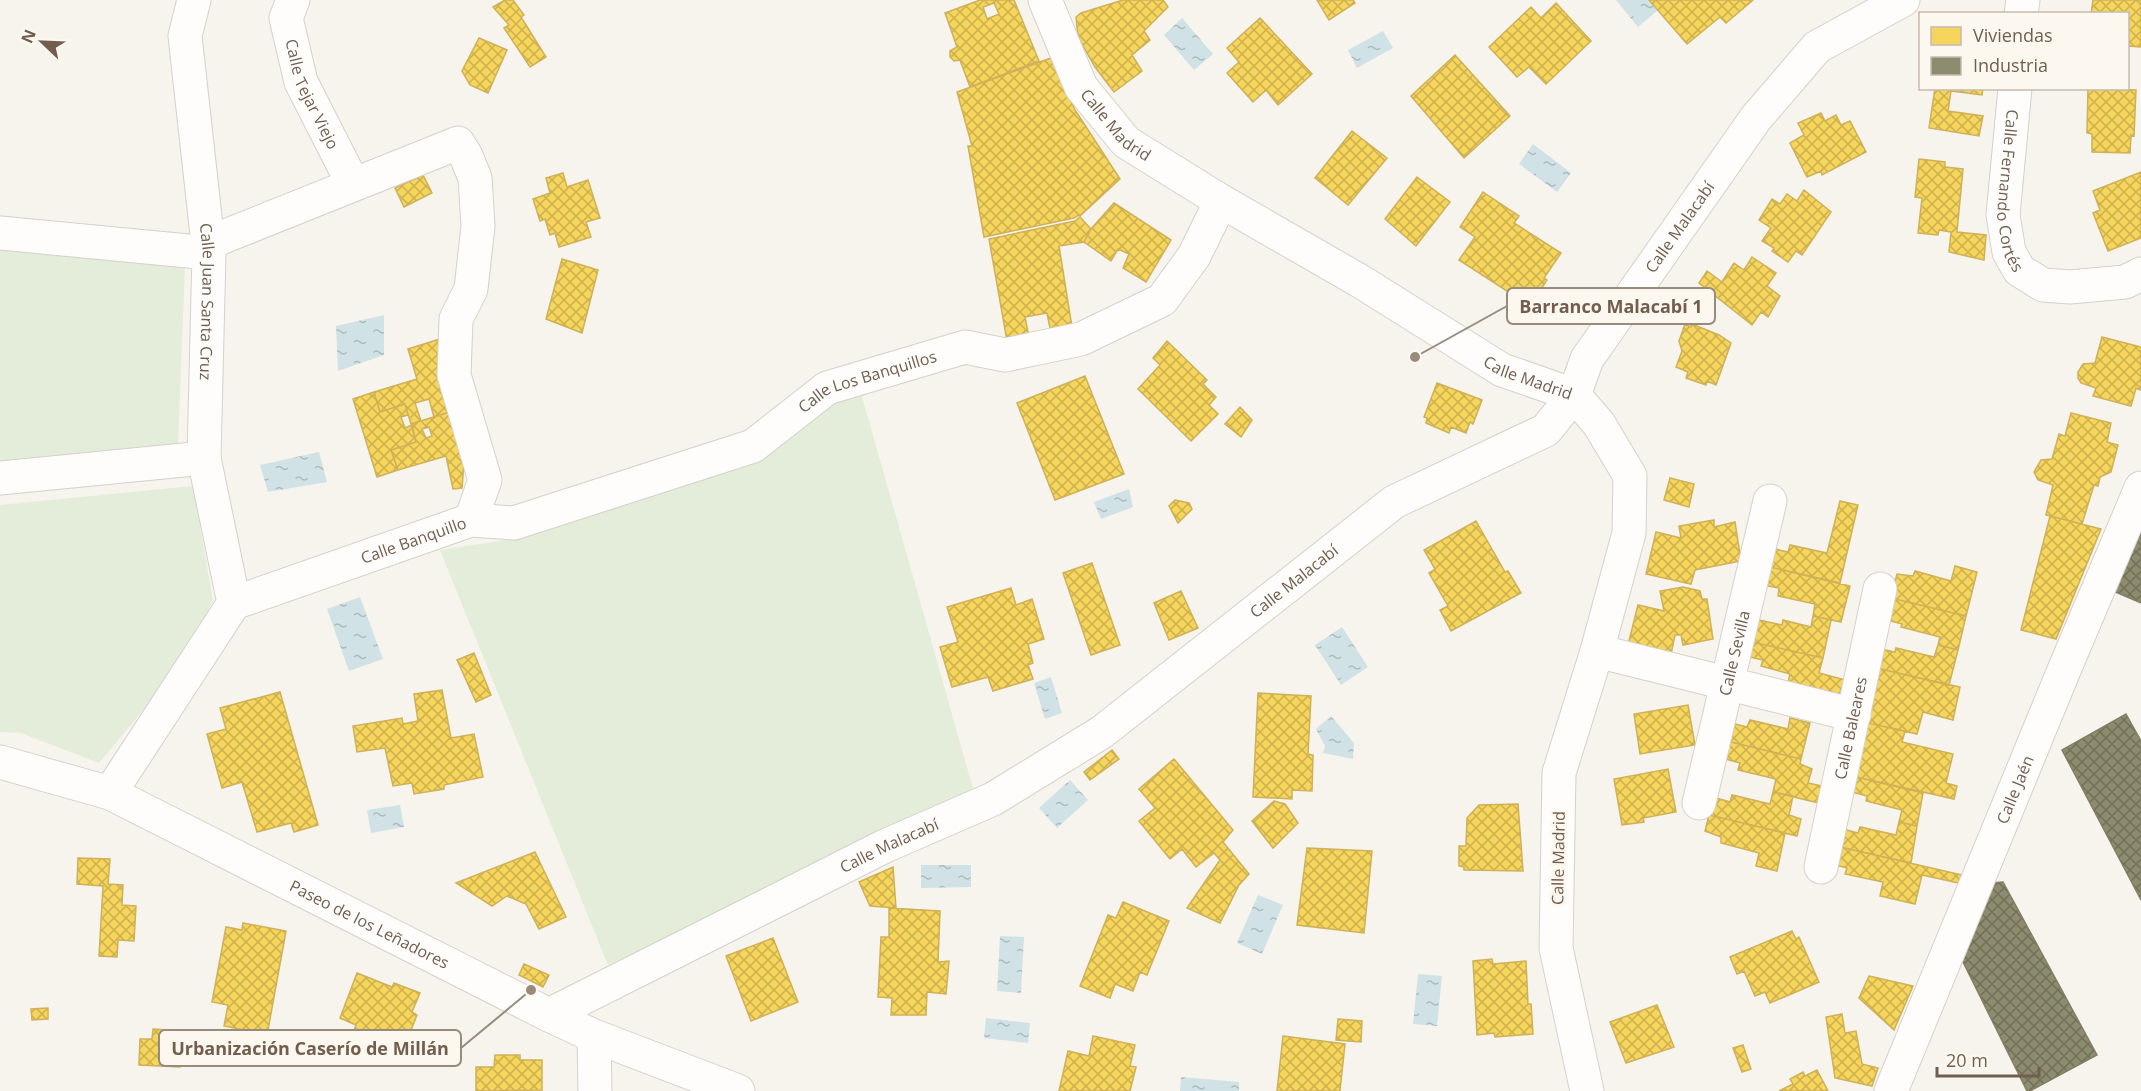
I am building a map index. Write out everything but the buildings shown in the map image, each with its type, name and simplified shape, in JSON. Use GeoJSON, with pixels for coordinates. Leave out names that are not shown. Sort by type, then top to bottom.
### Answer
{"type":"FeatureCollection","features":[{"type":"Feature","properties":{"kind":"street","name":"Calle Juan Santa Cruz"},"geometry":{"type":"LineString","coordinates":[[194,0],[186,36],[208,248],[204,458],[234,603]]}},
{"type":"Feature","properties":{"kind":"street","name":"Calle Tejar Viejo"},"geometry":{"type":"LineString","coordinates":[[293,0],[286,18],[301,82],[353,184]]}},
{"type":"Feature","properties":{"kind":"street","name":"Calle Madrid"},"geometry":{"type":"LineString","coordinates":[[1045,0],[1081,87],[1126,142],[1221,201],[1360,281],[1502,370],[1574,395],[1599,424],[1630,476],[1629,533],[1597,651],[1559,773],[1556,948],[1587,1091]]}},
{"type":"Feature","properties":{"kind":"street","name":"Calle Malacabí"},"geometry":{"type":"LineString","coordinates":[[549,1016],[885,846],[1003,793],[1102,732],[1394,502],[1546,430],[1574,395],[1587,359],[1756,118],[1817,47],[1903,0]]}},
{"type":"Feature","properties":{"kind":"street","name":"Calle Fernando Cortés"},"geometry":{"type":"LineString","coordinates":[[2015,90],[2003,215],[2009,252],[2019,270],[2043,285],[2070,287],[2125,282],[2141,274]]}},
{"type":"Feature","properties":{"kind":"street","name":"Calle Banquillo"},"geometry":{"type":"LineString","coordinates":[[234,603],[471,520],[485,480],[454,375],[456,319],[471,289],[478,226],[475,178],[466,156],[458,143],[353,184]]}},
{"type":"Feature","properties":{"kind":"street"},"geometry":{"type":"LineString","coordinates":[[0,233],[208,248],[353,184]]}},
{"type":"Feature","properties":{"kind":"street","name":"Calle Los Banquillos"},"geometry":{"type":"LineString","coordinates":[[471,520],[514,523],[753,446],[827,388],[965,347],[1005,355],[1081,339],[1162,300],[1194,256],[1221,201]]}},
{"type":"Feature","properties":{"kind":"street"},"geometry":{"type":"LineString","coordinates":[[0,478],[204,458]]}},
{"type":"Feature","properties":{"kind":"street","name":"Calle Jaén"},"geometry":{"type":"LineString","coordinates":[[1891,1091],[2141,489]]}},
{"type":"Feature","properties":{"kind":"street","name":"Calle Sevilla"},"geometry":{"type":"LineString","coordinates":[[1699,804],[1770,501]]}},
{"type":"Feature","properties":{"kind":"street","name":"Calle Baleares"},"geometry":{"type":"LineString","coordinates":[[1821,867],[1880,589]]}},
{"type":"Feature","properties":{"kind":"street"},"geometry":{"type":"LineString","coordinates":[[110,793],[234,603]]}},
{"type":"Feature","properties":{"kind":"street"},"geometry":{"type":"LineString","coordinates":[[1597,651],[1854,715]]}},
{"type":"Feature","properties":{"kind":"street","name":"Paseo de los Leñadores"},"geometry":{"type":"LineString","coordinates":[[0,762],[110,793],[549,1016],[594,1036],[738,1091]]}},
{"type":"Feature","properties":{"kind":"street"},"geometry":{"type":"LineString","coordinates":[[594,1036],[595,1091]]}},
{"type":"Feature","properties":{"kind":"green space"},"geometry":{"type":"Polygon","coordinates":[[[0,243],[185,264],[178,444],[0,462],[0,243]]]}},
{"type":"Feature","properties":{"kind":"green space"},"geometry":{"type":"Polygon","coordinates":[[[859,386],[974,792],[608,965],[440,550],[513,539],[755,459],[859,386]]]}},
{"type":"Feature","properties":{"kind":"green space"},"geometry":{"type":"Polygon","coordinates":[[[193,486],[213,601],[178,668],[99,763],[21,733],[0,732],[0,505],[193,486]]]}},
{"type":"Feature","properties":{"kind":"water"},"geometry":{"type":"Polygon","coordinates":[[[1616,0],[1649,0],[1658,10],[1638,27],[1616,0]]]}},
{"type":"Feature","properties":{"kind":"water"},"geometry":{"type":"Polygon","coordinates":[[[1182,18],[1213,54],[1194,70],[1164,35],[1182,18]]]}},
{"type":"Feature","properties":{"kind":"water"},"geometry":{"type":"Polygon","coordinates":[[[1383,31],[1393,48],[1357,68],[1348,50],[1383,31]]]}},
{"type":"Feature","properties":{"kind":"water"},"geometry":{"type":"Polygon","coordinates":[[[1533,144],[1571,173],[1557,192],[1519,164],[1533,144]]]}},
{"type":"Feature","properties":{"kind":"water"},"geometry":{"type":"Polygon","coordinates":[[[384,315],[384,355],[338,371],[336,326],[384,315]]]}},
{"type":"Feature","properties":{"kind":"water"},"geometry":{"type":"Polygon","coordinates":[[[319,452],[327,482],[268,492],[260,465],[319,452]]]}},
{"type":"Feature","properties":{"kind":"water"},"geometry":{"type":"Polygon","coordinates":[[[1129,489],[1133,507],[1101,519],[1094,502],[1129,489]]]}},
{"type":"Feature","properties":{"kind":"water"},"geometry":{"type":"Polygon","coordinates":[[[360,597],[383,659],[349,671],[327,609],[360,597]]]}},
{"type":"Feature","properties":{"kind":"water"},"geometry":{"type":"Polygon","coordinates":[[[1342,627],[1368,667],[1341,685],[1315,645],[1342,627]]]}},
{"type":"Feature","properties":{"kind":"water"},"geometry":{"type":"Polygon","coordinates":[[[1051,677],[1062,713],[1045,719],[1034,683],[1051,677]]]}},
{"type":"Feature","properties":{"kind":"water"},"geometry":{"type":"Polygon","coordinates":[[[1331,716],[1354,743],[1353,759],[1323,753],[1325,746],[1316,729],[1331,716]]]}},
{"type":"Feature","properties":{"kind":"water"},"geometry":{"type":"Polygon","coordinates":[[[1070,780],[1088,800],[1057,828],[1039,808],[1070,780]]]}},
{"type":"Feature","properties":{"kind":"water"},"geometry":{"type":"Polygon","coordinates":[[[400,805],[404,827],[371,833],[367,810],[400,805]]]}},
{"type":"Feature","properties":{"kind":"water"},"geometry":{"type":"Polygon","coordinates":[[[921,865],[971,865],[971,887],[921,888],[921,865]]]}},
{"type":"Feature","properties":{"kind":"water"},"geometry":{"type":"Polygon","coordinates":[[[1258,895],[1283,905],[1262,954],[1237,943],[1258,895]]]}},
{"type":"Feature","properties":{"kind":"water"},"geometry":{"type":"Polygon","coordinates":[[[1000,936],[1024,937],[1021,993],[997,991],[1000,936]]]}},
{"type":"Feature","properties":{"kind":"water"},"geometry":{"type":"Polygon","coordinates":[[[1418,974],[1442,976],[1437,1026],[1413,1024],[1418,974]]]}},
{"type":"Feature","properties":{"kind":"water"},"geometry":{"type":"Polygon","coordinates":[[[986,1018],[1030,1023],[1028,1043],[984,1038],[986,1018]]]}},
{"type":"Feature","properties":{"kind":"water"},"geometry":{"type":"Polygon","coordinates":[[[1181,1077],[1239,1082],[1239,1091],[1180,1091],[1181,1077]]]}},
{"type":"Feature","properties":{"kind":"place","name":"Barranco Malacabí 1"},"geometry":{"type":"Point","coordinates":[1415,357]}},
{"type":"Feature","properties":{"kind":"place","name":"Urbanización Caserío de Millán"},"geometry":{"type":"Point","coordinates":[531,990]}}]}
